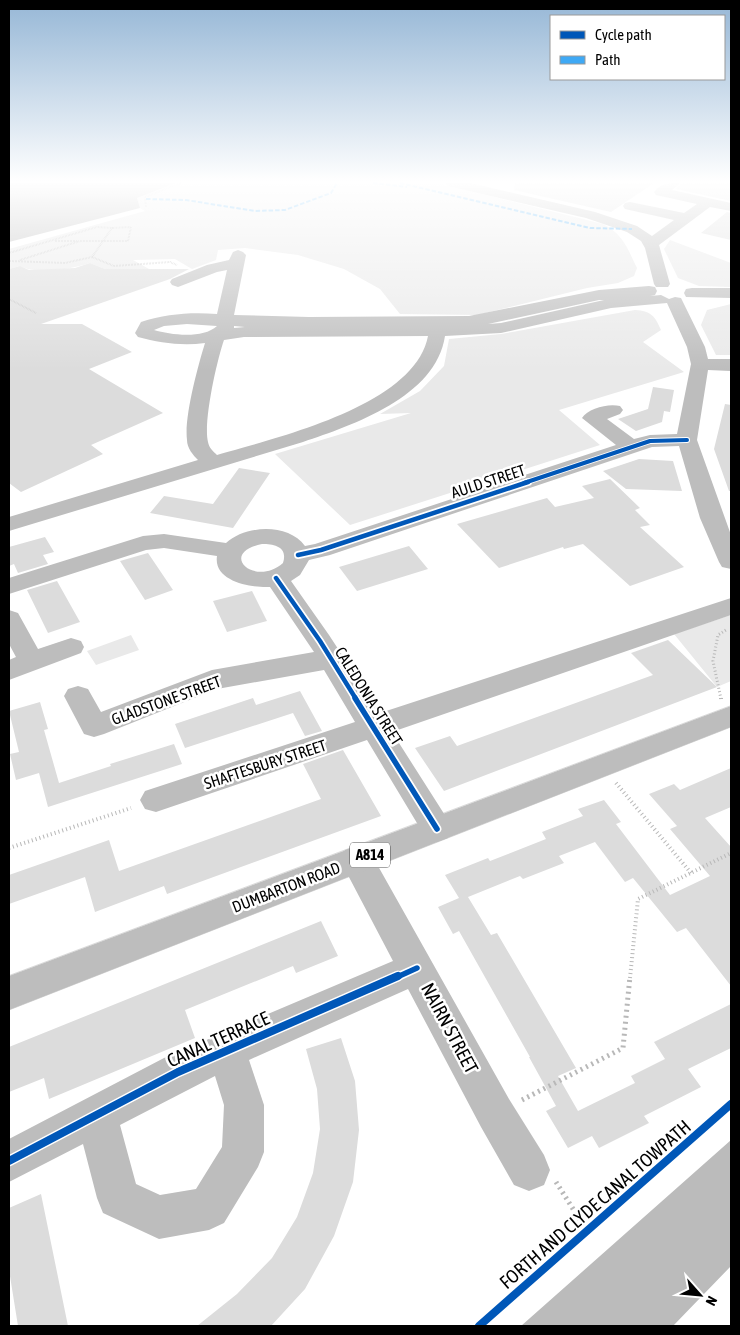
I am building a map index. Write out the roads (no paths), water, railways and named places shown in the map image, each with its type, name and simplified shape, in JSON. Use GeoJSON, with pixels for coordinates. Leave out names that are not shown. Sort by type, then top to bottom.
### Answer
{"type":"FeatureCollection","features":[{"type":"Feature","properties":{"kind":"street"},"geometry":{"type":"LineString","coordinates":[[651,245],[658,259],[662,294],[696,347],[700,364],[687,440],[712,518],[731,562]]}},
{"type":"Feature","properties":{"kind":"street"},"geometry":{"type":"LineString","coordinates":[[178,282],[237,259],[205,383],[196,440],[202,453],[212,462]]}},
{"type":"Feature","properties":{"kind":"street"},"geometry":{"type":"LineString","coordinates":[[220,328],[255,322],[501,328],[611,303],[662,294],[687,300],[693,296],[692,293],[731,294]]}},
{"type":"Feature","properties":{"kind":"street"},"geometry":{"type":"LineString","coordinates":[[9,524],[335,425],[369,410],[395,394],[416,377],[427,362],[439,326]]}},
{"type":"Feature","properties":{"kind":"street"},"geometry":{"type":"LineString","coordinates":[[700,364],[731,365]]}},
{"type":"Feature","properties":{"kind":"street"},"geometry":{"type":"LineString","coordinates":[[613,410],[592,418],[631,446]]}},
{"type":"Feature","properties":{"kind":"street","name":"AULD STREET"},"geometry":{"type":"LineString","coordinates":[[298,555],[321,550],[631,446],[658,440],[687,440]]}},
{"type":"Feature","properties":{"kind":"street"},"geometry":{"type":"LineString","coordinates":[[268,537],[289,542],[295,548],[298,555],[297,562],[293,568],[276,578],[264,580],[242,576],[233,572],[229,566],[228,558],[230,552],[246,540],[268,537]]}},
{"type":"Feature","properties":{"kind":"street"},"geometry":{"type":"LineString","coordinates":[[9,586],[143,544],[164,541],[230,552]]}},
{"type":"Feature","properties":{"kind":"street","name":"CALEDONIA STREET"},"geometry":{"type":"LineString","coordinates":[[276,578],[320,641],[437,829]]}},
{"type":"Feature","properties":{"kind":"street","name":"SHAFTESBURY STREET"},"geometry":{"type":"LineString","coordinates":[[156,800],[731,606]]}},
{"type":"Feature","properties":{"kind":"street"},"geometry":{"type":"LineString","coordinates":[[9,618],[20,666],[71,647]]}},
{"type":"Feature","properties":{"kind":"street","name":"GLADSTONE STREET"},"geometry":{"type":"LineString","coordinates":[[78,696],[94,726],[212,680],[330,659]]}},
{"type":"Feature","properties":{"kind":"street","name":"DUMBARTON ROAD"},"geometry":{"type":"LineString","coordinates":[[9,992],[601,765],[729,719]]}},
{"type":"Feature","properties":{"kind":"street","name":"NAIRN STREET"},"geometry":{"type":"LineString","coordinates":[[357,860],[495,1113],[529,1170]]}},
{"type":"Feature","properties":{"kind":"street","name":"CANAL TERRACE"},"geometry":{"type":"LineString","coordinates":[[9,1161],[178,1072],[417,968]]}},
{"type":"Feature","properties":{"kind":"street","name":"CANAL TERRACE"},"geometry":{"type":"LineString","coordinates":[[97,1116],[118,1198],[158,1217],[209,1208],[243,1152],[244,1105],[226,1051]]}}]}
